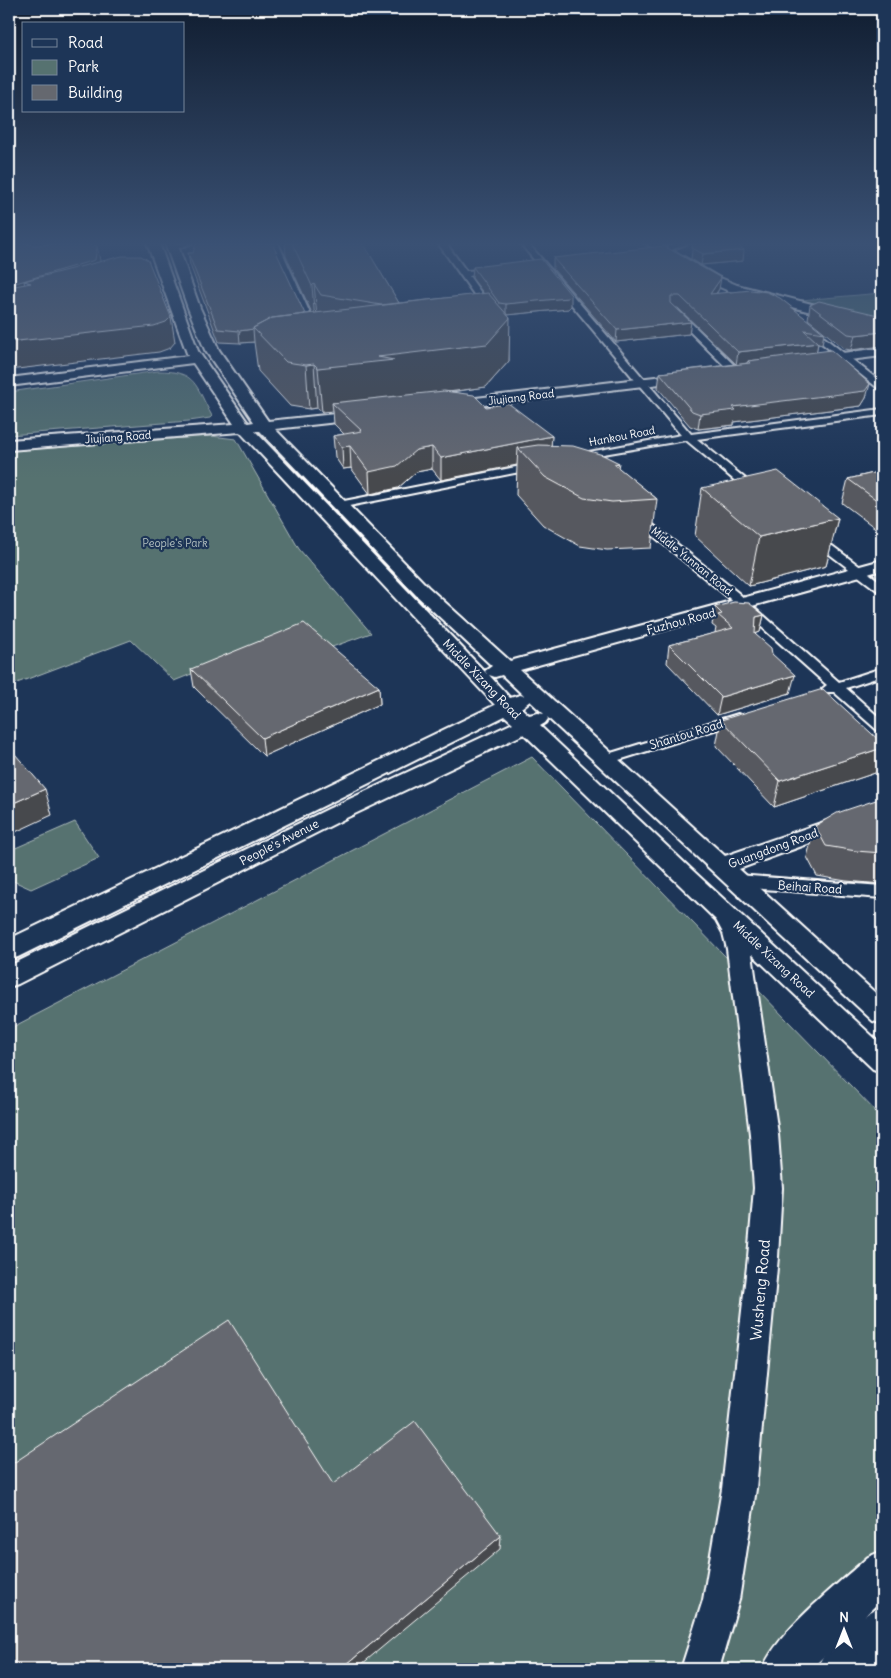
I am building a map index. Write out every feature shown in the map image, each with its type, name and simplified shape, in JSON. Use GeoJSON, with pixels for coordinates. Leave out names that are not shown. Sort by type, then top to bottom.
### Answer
{"type":"FeatureCollection","features":[{"type":"Feature","properties":{"kind":"highway"},"geometry":{"type":"LineString","coordinates":[[840,1669],[882,1629]]}},
{"type":"Feature","properties":{"kind":"main road","name":"Middle Xizang Road"},"geometry":{"type":"LineString","coordinates":[[181,321],[196,359],[244,428],[311,501],[480,675],[508,707],[730,896],[882,1014]]}},
{"type":"Feature","properties":{"kind":"main road","name":"Middle Xizang Road"},"geometry":{"type":"LineString","coordinates":[[200,321],[212,350],[264,426],[422,591],[720,867],[730,896],[882,1061]]}},
{"type":"Feature","properties":{"kind":"main road"},"geometry":{"type":"LineString","coordinates":[[863,321],[882,326]]}},
{"type":"Feature","properties":{"kind":"main road"},"geometry":{"type":"LineString","coordinates":[[798,363],[882,352]]}},
{"type":"Feature","properties":{"kind":"main road"},"geometry":{"type":"LineString","coordinates":[[9,382],[196,359]]}},
{"type":"Feature","properties":{"kind":"main road"},"geometry":{"type":"LineString","coordinates":[[717,373],[753,368]]}},
{"type":"Feature","properties":{"kind":"main road","name":"Jiujiang Road"},"geometry":{"type":"LineString","coordinates":[[439,407],[698,375]]}},
{"type":"Feature","properties":{"kind":"main road","name":"Jiujiang Road"},"geometry":{"type":"LineString","coordinates":[[9,445],[244,428],[381,414]]}},
{"type":"Feature","properties":{"kind":"main road","name":"Fuzhou Road"},"geometry":{"type":"LineString","coordinates":[[480,675],[882,565]]}},
{"type":"Feature","properties":{"kind":"main road","name":"People's Avenue"},"geometry":{"type":"LineString","coordinates":[[9,950],[535,695]]}},
{"type":"Feature","properties":{"kind":"main road","name":"People's Avenue"},"geometry":{"type":"LineString","coordinates":[[9,977],[336,814],[552,713]]}},
{"type":"Feature","properties":{"kind":"main road","name":"Guangdong Road"},"geometry":{"type":"LineString","coordinates":[[720,867],[882,809]]}},
{"type":"Feature","properties":{"kind":"main road","name":"Wusheng Road"},"geometry":{"type":"LineString","coordinates":[[700,1669],[721,1600],[739,1489],[763,1258],[768,1188],[764,1134],[730,896]]}},
{"type":"Feature","properties":{"kind":"main road"},"geometry":{"type":"LineString","coordinates":[[784,1669],[805,1644],[882,1571]]}},
{"type":"Feature","properties":{"kind":"street"},"geometry":{"type":"LineString","coordinates":[[310,321],[313,329]]}},
{"type":"Feature","properties":{"kind":"street"},"geometry":{"type":"LineString","coordinates":[[591,321],[688,436],[761,497]]}},
{"type":"Feature","properties":{"kind":"street"},"geometry":{"type":"LineString","coordinates":[[684,321],[735,371]]}},
{"type":"Feature","properties":{"kind":"street"},"geometry":{"type":"LineString","coordinates":[[803,323],[882,387]]}},
{"type":"Feature","properties":{"kind":"street"},"geometry":{"type":"LineString","coordinates":[[496,400],[510,412]]}},
{"type":"Feature","properties":{"kind":"street","name":"Hankou Road"},"geometry":{"type":"LineString","coordinates":[[568,463],[688,436],[882,412]]}},
{"type":"Feature","properties":{"kind":"street"},"geometry":{"type":"LineString","coordinates":[[339,505],[545,464]]}},
{"type":"Feature","properties":{"kind":"street","name":"Middle Yunnan Road"},"geometry":{"type":"LineString","coordinates":[[630,512],[744,604],[882,727]]}},
{"type":"Feature","properties":{"kind":"street"},"geometry":{"type":"LineString","coordinates":[[806,532],[882,588]]}},
{"type":"Feature","properties":{"kind":"street"},"geometry":{"type":"LineString","coordinates":[[817,693],[882,672]]}},
{"type":"Feature","properties":{"kind":"street","name":"Shantou Road"},"geometry":{"type":"LineString","coordinates":[[604,760],[752,713]]}},
{"type":"Feature","properties":{"kind":"street","name":"Beihai Road"},"geometry":{"type":"LineString","coordinates":[[730,896],[882,892]]}},
{"type":"Feature","properties":{"kind":"green space"},"geometry":{"type":"Polygon","coordinates":[[[158,371],[171,372],[188,377],[198,388],[212,416],[210,418],[189,421],[9,435],[9,392],[158,371]]]}},
{"type":"Feature","properties":{"kind":"green space","name":"People's Park"},"geometry":{"type":"Polygon","coordinates":[[[211,436],[236,439],[299,549],[371,633],[318,652],[294,633],[174,681],[131,640],[9,686],[9,451],[211,436]]]}},
{"type":"Feature","properties":{"kind":"green space"},"geometry":{"type":"Polygon","coordinates":[[[532,757],[882,1118],[882,1553],[833,1595],[761,1669],[9,1669],[9,1029],[532,757]]]}},
{"type":"Feature","properties":{"kind":"green space"},"geometry":{"type":"Polygon","coordinates":[[[75,822],[99,858],[31,889],[9,879],[9,848],[11,850],[75,822]]]}},
{"type":"Feature","properties":{"kind":"building"},"geometry":{"type":"Polygon","coordinates":[[[9,321],[167,321],[154,326],[9,342],[9,321]]]}},
{"type":"Feature","properties":{"kind":"building"},"geometry":{"type":"Polygon","coordinates":[[[215,321],[266,321],[254,329],[239,331],[218,329],[215,321]]]}},
{"type":"Feature","properties":{"kind":"building"},"geometry":{"type":"Polygon","coordinates":[[[266,321],[507,321],[487,344],[378,357],[394,360],[318,368],[314,364],[306,365],[286,362],[253,328],[266,321]]]}},
{"type":"Feature","properties":{"kind":"building"},"geometry":{"type":"Polygon","coordinates":[[[609,321],[691,322],[617,330],[609,321]]]}},
{"type":"Feature","properties":{"kind":"building"},"geometry":{"type":"Polygon","coordinates":[[[706,321],[809,321],[824,333],[804,330],[818,343],[738,352],[706,321]]]}},
{"type":"Feature","properties":{"kind":"building"},"geometry":{"type":"Polygon","coordinates":[[[831,321],[882,321],[882,332],[848,334],[831,321]]]}},
{"type":"Feature","properties":{"kind":"building"},"geometry":{"type":"Polygon","coordinates":[[[831,350],[870,384],[865,391],[733,407],[736,410],[700,414],[692,411],[660,373],[750,363],[748,361],[831,350]]]}},
{"type":"Feature","properties":{"kind":"building"},"geometry":{"type":"Polygon","coordinates":[[[444,391],[474,395],[486,407],[508,403],[552,436],[441,458],[432,447],[416,450],[397,466],[369,472],[350,446],[342,447],[333,436],[362,431],[332,403],[444,391]]]}},
{"type":"Feature","properties":{"kind":"building"},"geometry":{"type":"Polygon","coordinates":[[[538,445],[573,446],[603,455],[619,463],[614,464],[657,499],[612,502],[584,498],[545,477],[518,448],[538,445]]]}},
{"type":"Feature","properties":{"kind":"building"},"geometry":{"type":"Polygon","coordinates":[[[778,471],[838,518],[759,537],[702,488],[778,471]]]}},
{"type":"Feature","properties":{"kind":"building"},"geometry":{"type":"Polygon","coordinates":[[[882,471],[882,504],[848,479],[882,471]]]}},
{"type":"Feature","properties":{"kind":"building"},"geometry":{"type":"Polygon","coordinates":[[[734,602],[749,603],[764,615],[756,617],[755,634],[771,648],[772,654],[795,675],[721,697],[669,645],[733,628],[718,615],[722,614],[715,607],[734,602]]]}},
{"type":"Feature","properties":{"kind":"building"},"geometry":{"type":"Polygon","coordinates":[[[304,623],[379,687],[262,738],[191,669],[304,623]]]}},
{"type":"Feature","properties":{"kind":"building"},"geometry":{"type":"Polygon","coordinates":[[[823,689],[882,743],[882,748],[780,781],[721,720],[823,689]]]}},
{"type":"Feature","properties":{"kind":"building"},"geometry":{"type":"Polygon","coordinates":[[[9,747],[45,789],[9,805],[9,747]]]}},
{"type":"Feature","properties":{"kind":"building"},"geometry":{"type":"Polygon","coordinates":[[[882,798],[882,853],[826,846],[815,826],[837,813],[882,798]]]}},
{"type":"Feature","properties":{"kind":"building"},"geometry":{"type":"Polygon","coordinates":[[[229,1320],[333,1484],[415,1421],[501,1536],[341,1669],[9,1669],[9,1466],[229,1320]]]}}]}
